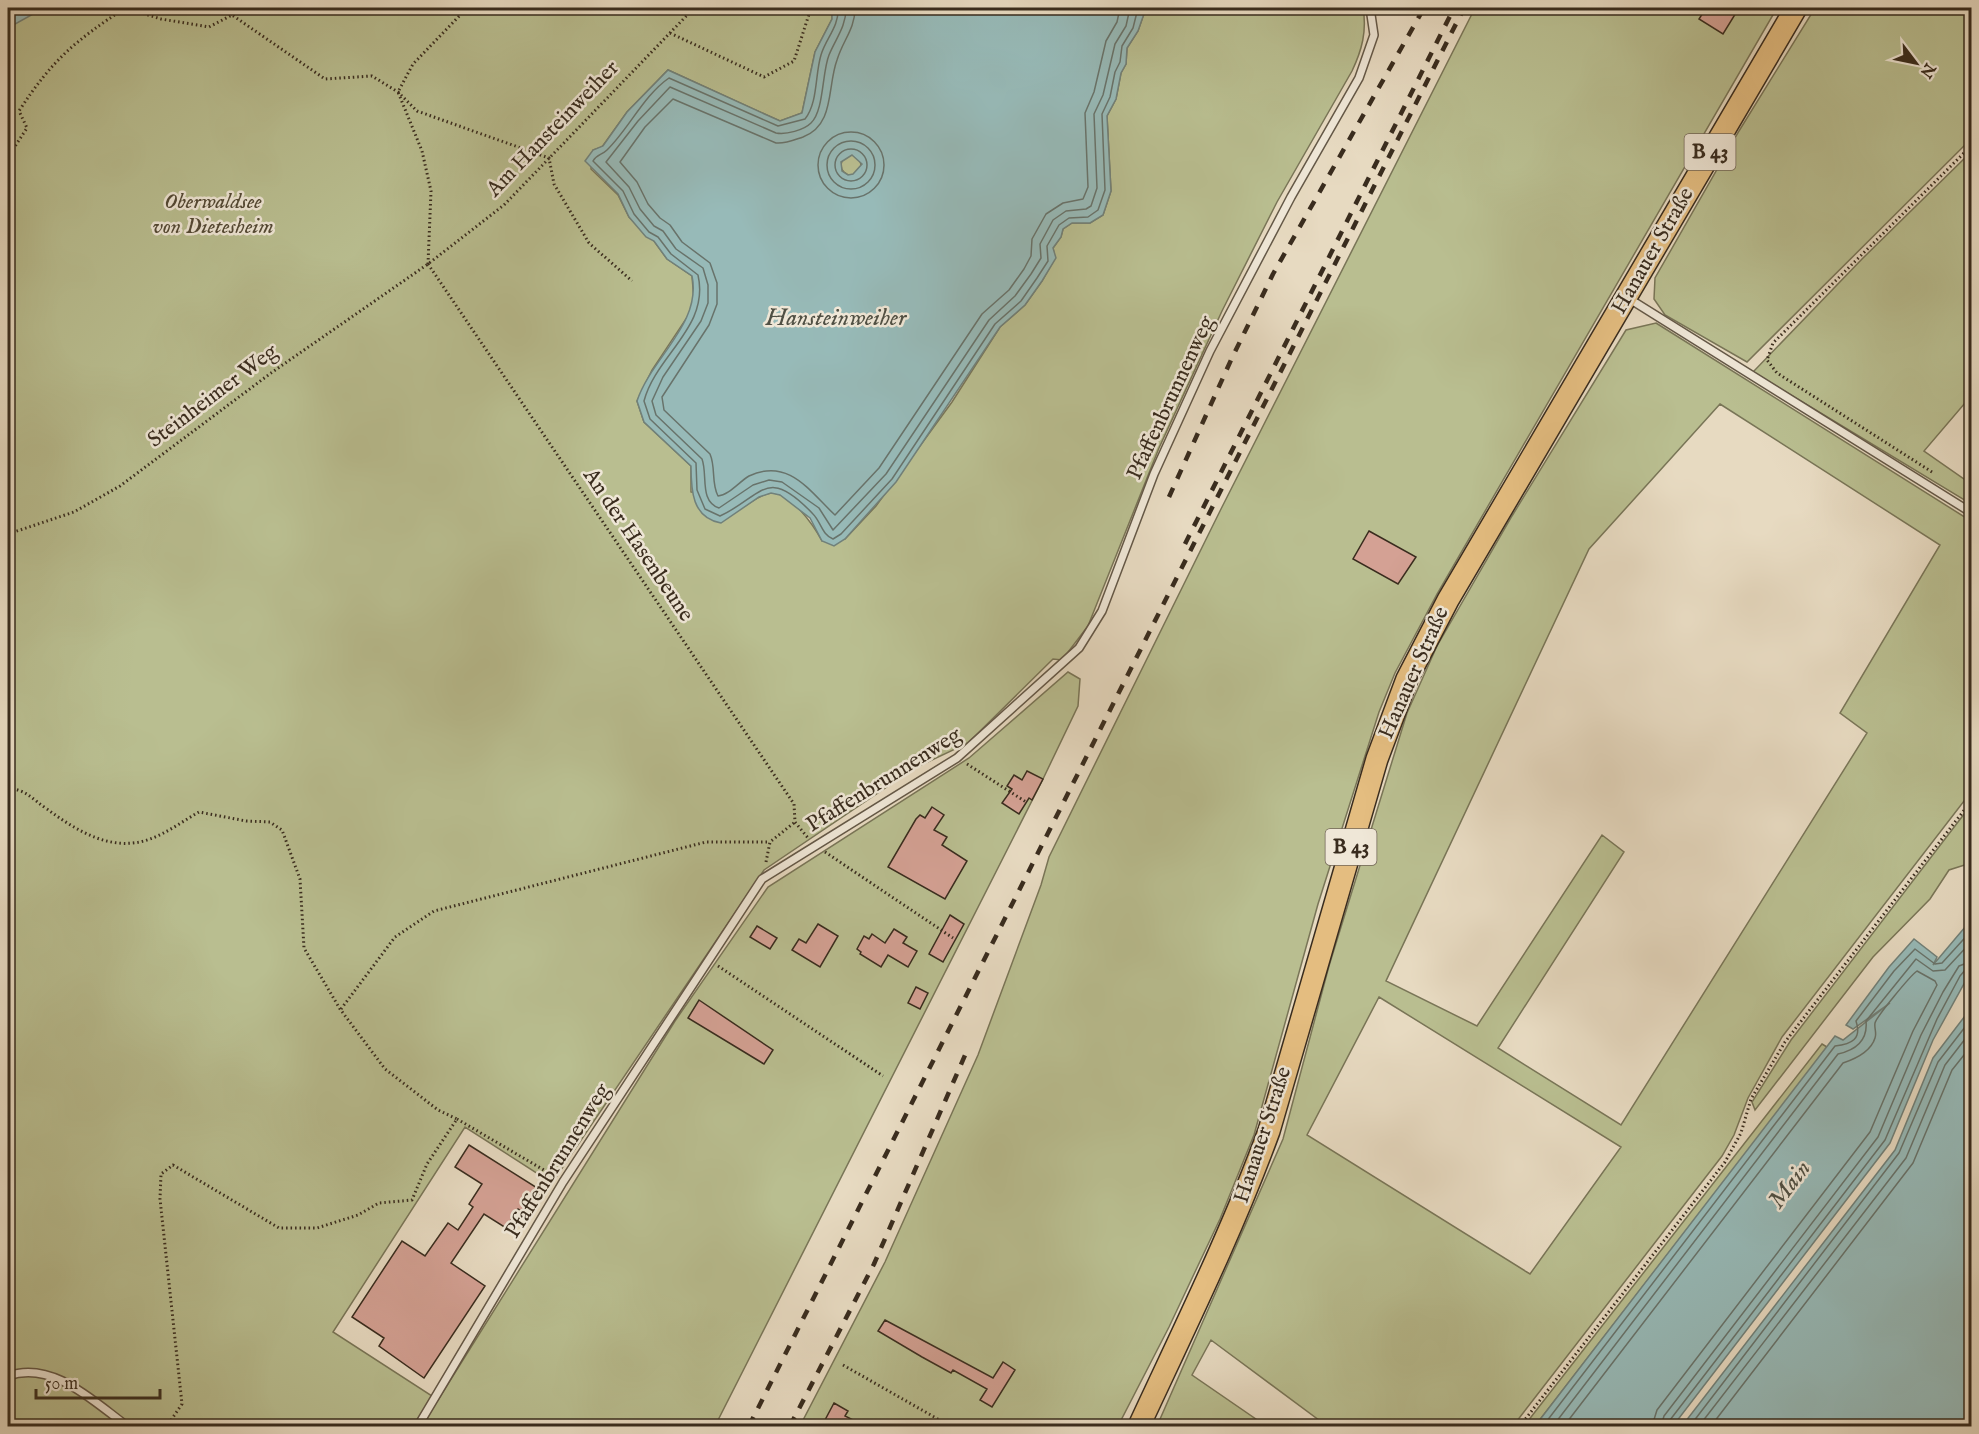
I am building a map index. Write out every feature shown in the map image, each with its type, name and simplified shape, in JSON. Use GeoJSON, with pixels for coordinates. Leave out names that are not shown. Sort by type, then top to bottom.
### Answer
{"type":"FeatureCollection","features":[{"type":"Feature","properties":{"kind":"main road","name":"Hanauer Straße"},"geometry":{"type":"LineString","coordinates":[[1139,1426],[1225,1242],[1269,1131],[1377,759],[1407,679],[1448,600],[1796,8]]}},
{"type":"Feature","properties":{"kind":"lane","name":"Pfaffenbrunnenweg"},"geometry":{"type":"LineString","coordinates":[[418,1426],[563,1182],[762,879],[957,758],[1079,648],[1102,611],[1154,474],[1210,351],[1291,197],[1359,78],[1374,35],[1370,8]]}},
{"type":"Feature","properties":{"kind":"lane"},"geometry":{"type":"LineString","coordinates":[[1626,296],[1971,513]]}},
{"type":"Feature","properties":{"kind":"lane"},"geometry":{"type":"LineString","coordinates":[[8,1376],[23,1370],[49,1375],[94,1402],[126,1426]]}},
{"type":"Feature","properties":{"kind":"path"},"geometry":{"type":"LineString","coordinates":[[8,157],[27,128],[19,111],[43,74],[79,39],[125,8],[161,19],[209,27],[232,15]]}},
{"type":"Feature","properties":{"kind":"path"},"geometry":{"type":"LineString","coordinates":[[226,8],[232,15],[325,79],[372,76],[398,92],[417,111],[549,158],[554,184],[589,243],[632,281]]}},
{"type":"Feature","properties":{"kind":"path"},"geometry":{"type":"LineString","coordinates":[[398,92],[413,64],[467,8]]}},
{"type":"Feature","properties":{"kind":"path","name":"Am Hansteinweiher"},"geometry":{"type":"LineString","coordinates":[[428,264],[504,205],[694,8]]}},
{"type":"Feature","properties":{"kind":"path"},"geometry":{"type":"LineString","coordinates":[[670,33],[764,77],[794,61],[811,8]]}},
{"type":"Feature","properties":{"kind":"path"},"geometry":{"type":"LineString","coordinates":[[398,92],[422,150],[431,191],[428,264]]}},
{"type":"Feature","properties":{"kind":"path"},"geometry":{"type":"LineString","coordinates":[[1949,499],[1940,478],[1777,373],[1767,360],[1773,343],[1971,145]]}},
{"type":"Feature","properties":{"kind":"path","name":"Steinheimer Weg"},"geometry":{"type":"LineString","coordinates":[[8,534],[74,512],[120,486],[271,373],[428,264]]}},
{"type":"Feature","properties":{"kind":"path","name":"An der Hasenbeune"},"geometry":{"type":"LineString","coordinates":[[428,264],[794,804],[795,822],[814,845],[953,938]]}},
{"type":"Feature","properties":{"kind":"path"},"geometry":{"type":"LineString","coordinates":[[957,758],[1026,802]]}},
{"type":"Feature","properties":{"kind":"path"},"geometry":{"type":"LineString","coordinates":[[8,788],[22,790],[67,824],[97,839],[126,844],[150,839],[199,812],[246,821],[270,822],[282,830],[300,879],[304,948],[340,1010],[385,1069],[438,1110],[563,1182]]}},
{"type":"Feature","properties":{"kind":"path"},"geometry":{"type":"LineString","coordinates":[[1520,1426],[1725,1162],[1741,1132],[1751,1099],[1785,1042],[1971,800]]}},
{"type":"Feature","properties":{"kind":"path"},"geometry":{"type":"LineString","coordinates":[[340,1010],[394,937],[434,911],[706,842],[770,842],[795,822]]}},
{"type":"Feature","properties":{"kind":"path"},"geometry":{"type":"LineString","coordinates":[[762,879],[770,842]]}},
{"type":"Feature","properties":{"kind":"path"},"geometry":{"type":"LineString","coordinates":[[709,960],[883,1076]]}},
{"type":"Feature","properties":{"kind":"path"},"geometry":{"type":"LineString","coordinates":[[166,1426],[182,1404],[160,1199],[161,1174],[173,1165],[279,1228],[317,1228],[358,1215],[379,1203],[411,1200],[427,1164],[457,1119]]}},
{"type":"Feature","properties":{"kind":"path"},"geometry":{"type":"LineString","coordinates":[[843,1365],[950,1426]]}},
{"type":"Feature","properties":{"kind":"green space","name":"Oberwaldsee von Dietesheim"},"geometry":{"type":"Polygon","coordinates":[[[8,8],[832,8],[832,19],[815,52],[802,113],[780,121],[668,70],[627,112],[602,147],[593,150],[591,169],[618,195],[629,217],[654,241],[667,259],[692,276],[694,301],[688,316],[652,370],[637,401],[644,422],[691,466],[691,492],[745,506],[764,495],[779,494],[801,511],[822,541],[845,539],[876,506],[952,402],[1000,327],[1025,305],[1042,281],[1055,258],[1053,248],[1061,237],[1063,229],[1072,223],[1090,223],[1103,215],[1111,191],[1107,116],[1116,99],[1121,73],[1126,64],[1127,48],[1138,31],[1146,8],[1363,8],[1363,40],[1352,71],[1277,202],[1222,311],[1159,448],[1088,626],[1062,660],[1053,659],[968,743],[915,768],[764,870],[552,1183],[465,1127],[333,1332],[438,1400],[675,1021],[768,887],[969,758],[1068,672],[1080,679],[1078,706],[715,1426],[8,1426],[8,8]]]}},
{"type":"Feature","properties":{"kind":"green space"},"geometry":{"type":"Polygon","coordinates":[[[1475,8],[1777,8],[1437,594],[1395,673],[1379,712],[1318,904],[1254,1135],[1220,1219],[1169,1327],[1118,1426],[800,1426],[885,1262],[978,1055],[1041,885],[1049,857],[1221,509],[1475,8]]]}},
{"type":"Feature","properties":{"kind":"green space"},"geometry":{"type":"Polygon","coordinates":[[[1815,8],[1971,8],[1971,139],[1747,362],[1665,315],[1654,299],[1655,278],[1739,131],[1815,8]]]}},
{"type":"Feature","properties":{"kind":"green space"},"geometry":{"type":"Polygon","coordinates":[[[1971,152],[1971,396],[1924,451],[1971,484],[1971,504],[1753,372],[1862,259],[1971,152]]]}},
{"type":"Feature","properties":{"kind":"green space"},"geometry":{"type":"Polygon","coordinates":[[[851,155],[858,158],[861,165],[858,172],[851,175],[844,172],[841,165],[844,158],[851,155]]]}},
{"type":"Feature","properties":{"kind":"green space"},"geometry":{"type":"Polygon","coordinates":[[[1656,323],[1971,521],[1971,792],[1782,1037],[1748,1098],[1734,1135],[1722,1156],[1513,1426],[1327,1426],[1211,1340],[1192,1375],[1266,1426],[1157,1426],[1283,1139],[1329,966],[1407,713],[1437,646],[1512,516],[1626,330],[1656,323]],[[1720,404],[1589,549],[1386,981],[1477,1026],[1602,835],[1624,852],[1498,1048],[1621,1125],[1867,733],[1840,713],[1940,545],[1720,404]],[[1379,997],[1307,1135],[1530,1274],[1621,1147],[1379,997]]]}},
{"type":"Feature","properties":{"kind":"green space"},"geometry":{"type":"Polygon","coordinates":[[[1971,805],[1971,863],[1949,870],[1930,899],[1873,957],[1755,1110],[1752,1102],[1791,1040],[1971,805]]]}},
{"type":"Feature","properties":{"kind":"green space"},"geometry":{"type":"Polygon","coordinates":[[[1822,1044],[1827,1047],[1804,1078],[1535,1426],[1524,1426],[1822,1044]]]}},
{"type":"Feature","properties":{"kind":"water"},"geometry":{"type":"Polygon","coordinates":[[[8,8],[44,8],[8,28],[8,8]]]}},
{"type":"Feature","properties":{"kind":"water","name":"Hansteinweiher"},"geometry":{"type":"Polygon","coordinates":[[[832,8],[1146,8],[1138,31],[1127,48],[1126,64],[1121,73],[1116,99],[1107,116],[1111,191],[1103,215],[1090,223],[1072,223],[1063,229],[1061,237],[1053,248],[1056,258],[1025,305],[1000,327],[896,482],[845,539],[834,546],[822,541],[810,518],[780,495],[771,493],[759,497],[721,523],[711,520],[699,509],[693,493],[691,466],[644,422],[637,401],[644,385],[674,340],[690,310],[693,293],[692,276],[667,259],[654,241],[646,237],[629,217],[618,194],[585,161],[593,150],[603,146],[627,112],[668,70],[780,121],[802,113],[815,52],[832,19],[832,8]],[[852,155],[841,162],[842,171],[848,175],[853,174],[862,164],[852,155]]]}},
{"type":"Feature","properties":{"kind":"water","name":"Main"},"geometry":{"type":"Polygon","coordinates":[[[1971,920],[1971,971],[1933,1040],[1890,1143],[1673,1426],[1535,1426],[1835,1036],[1843,1040],[1890,1003],[1853,1029],[1846,1025],[1889,967],[1914,939],[1937,957],[1933,965],[1971,920]]]}},
{"type":"Feature","properties":{"kind":"water"},"geometry":{"type":"Polygon","coordinates":[[[1971,1008],[1971,1426],[1682,1426],[1895,1150],[1933,1058],[1971,1008]]]}},
{"type":"Feature","properties":{"kind":"building"},"geometry":{"type":"Polygon","coordinates":[[[1706,8],[1739,8],[1723,34],[1699,19],[1706,8]]]}},
{"type":"Feature","properties":{"kind":"building"},"geometry":{"type":"Polygon","coordinates":[[[1369,531],[1416,557],[1398,584],[1353,559],[1369,531]]]}},
{"type":"Feature","properties":{"kind":"building"},"geometry":{"type":"Polygon","coordinates":[[[1027,771],[1043,779],[1032,800],[1029,798],[1019,814],[1002,803],[1012,789],[1007,786],[1014,775],[1022,780],[1027,771]]]}},
{"type":"Feature","properties":{"kind":"building"},"geometry":{"type":"Polygon","coordinates":[[[932,807],[944,815],[934,830],[947,837],[942,845],[967,861],[945,899],[888,867],[916,819],[920,815],[925,818],[932,807]]]}},
{"type":"Feature","properties":{"kind":"building"},"geometry":{"type":"Polygon","coordinates":[[[950,915],[964,924],[943,962],[929,954],[950,915]]]}},
{"type":"Feature","properties":{"kind":"building"},"geometry":{"type":"Polygon","coordinates":[[[818,924],[838,936],[820,967],[792,950],[799,939],[806,943],[818,924]]]}},
{"type":"Feature","properties":{"kind":"building"},"geometry":{"type":"Polygon","coordinates":[[[757,926],[777,938],[770,949],[750,937],[757,926]]]}},
{"type":"Feature","properties":{"kind":"building"},"geometry":{"type":"Polygon","coordinates":[[[894,929],[907,937],[903,943],[917,951],[908,967],[888,955],[881,967],[860,954],[861,952],[857,949],[864,936],[869,939],[872,934],[885,943],[894,929]]]}},
{"type":"Feature","properties":{"kind":"building"},"geometry":{"type":"Polygon","coordinates":[[[916,987],[928,993],[920,1009],[908,1003],[916,987]]]}},
{"type":"Feature","properties":{"kind":"building"},"geometry":{"type":"Polygon","coordinates":[[[699,1000],[773,1050],[764,1064],[688,1018],[699,1000]]]}},
{"type":"Feature","properties":{"kind":"building"},"geometry":{"type":"Polygon","coordinates":[[[469,1145],[542,1191],[527,1214],[518,1209],[506,1228],[484,1214],[451,1263],[485,1286],[424,1378],[379,1346],[384,1338],[352,1317],[402,1241],[425,1256],[448,1223],[458,1230],[473,1207],[469,1204],[482,1184],[455,1167],[469,1145]]]}},
{"type":"Feature","properties":{"kind":"building"},"geometry":{"type":"Polygon","coordinates":[[[885,1320],[993,1378],[1003,1362],[1015,1370],[992,1407],[980,1400],[987,1389],[953,1370],[951,1373],[878,1331],[885,1320]]]}},
{"type":"Feature","properties":{"kind":"building"},"geometry":{"type":"Polygon","coordinates":[[[834,1403],[848,1411],[845,1416],[865,1426],[826,1426],[828,1422],[825,1420],[834,1403]]]}},
{"type":"Feature","properties":{"kind":"railway"},"geometry":{"type":"LineString","coordinates":[[1169,497],[1273,274],[1424,8]]}},
{"type":"Feature","properties":{"kind":"railway"},"geometry":{"type":"LineString","coordinates":[[1185,544],[1454,8]]}},
{"type":"Feature","properties":{"kind":"railway"},"geometry":{"type":"LineString","coordinates":[[749,1426],[1464,8]]}},
{"type":"Feature","properties":{"kind":"railway"},"geometry":{"type":"LineString","coordinates":[[790,1426],[874,1264],[966,1053]]}}]}
